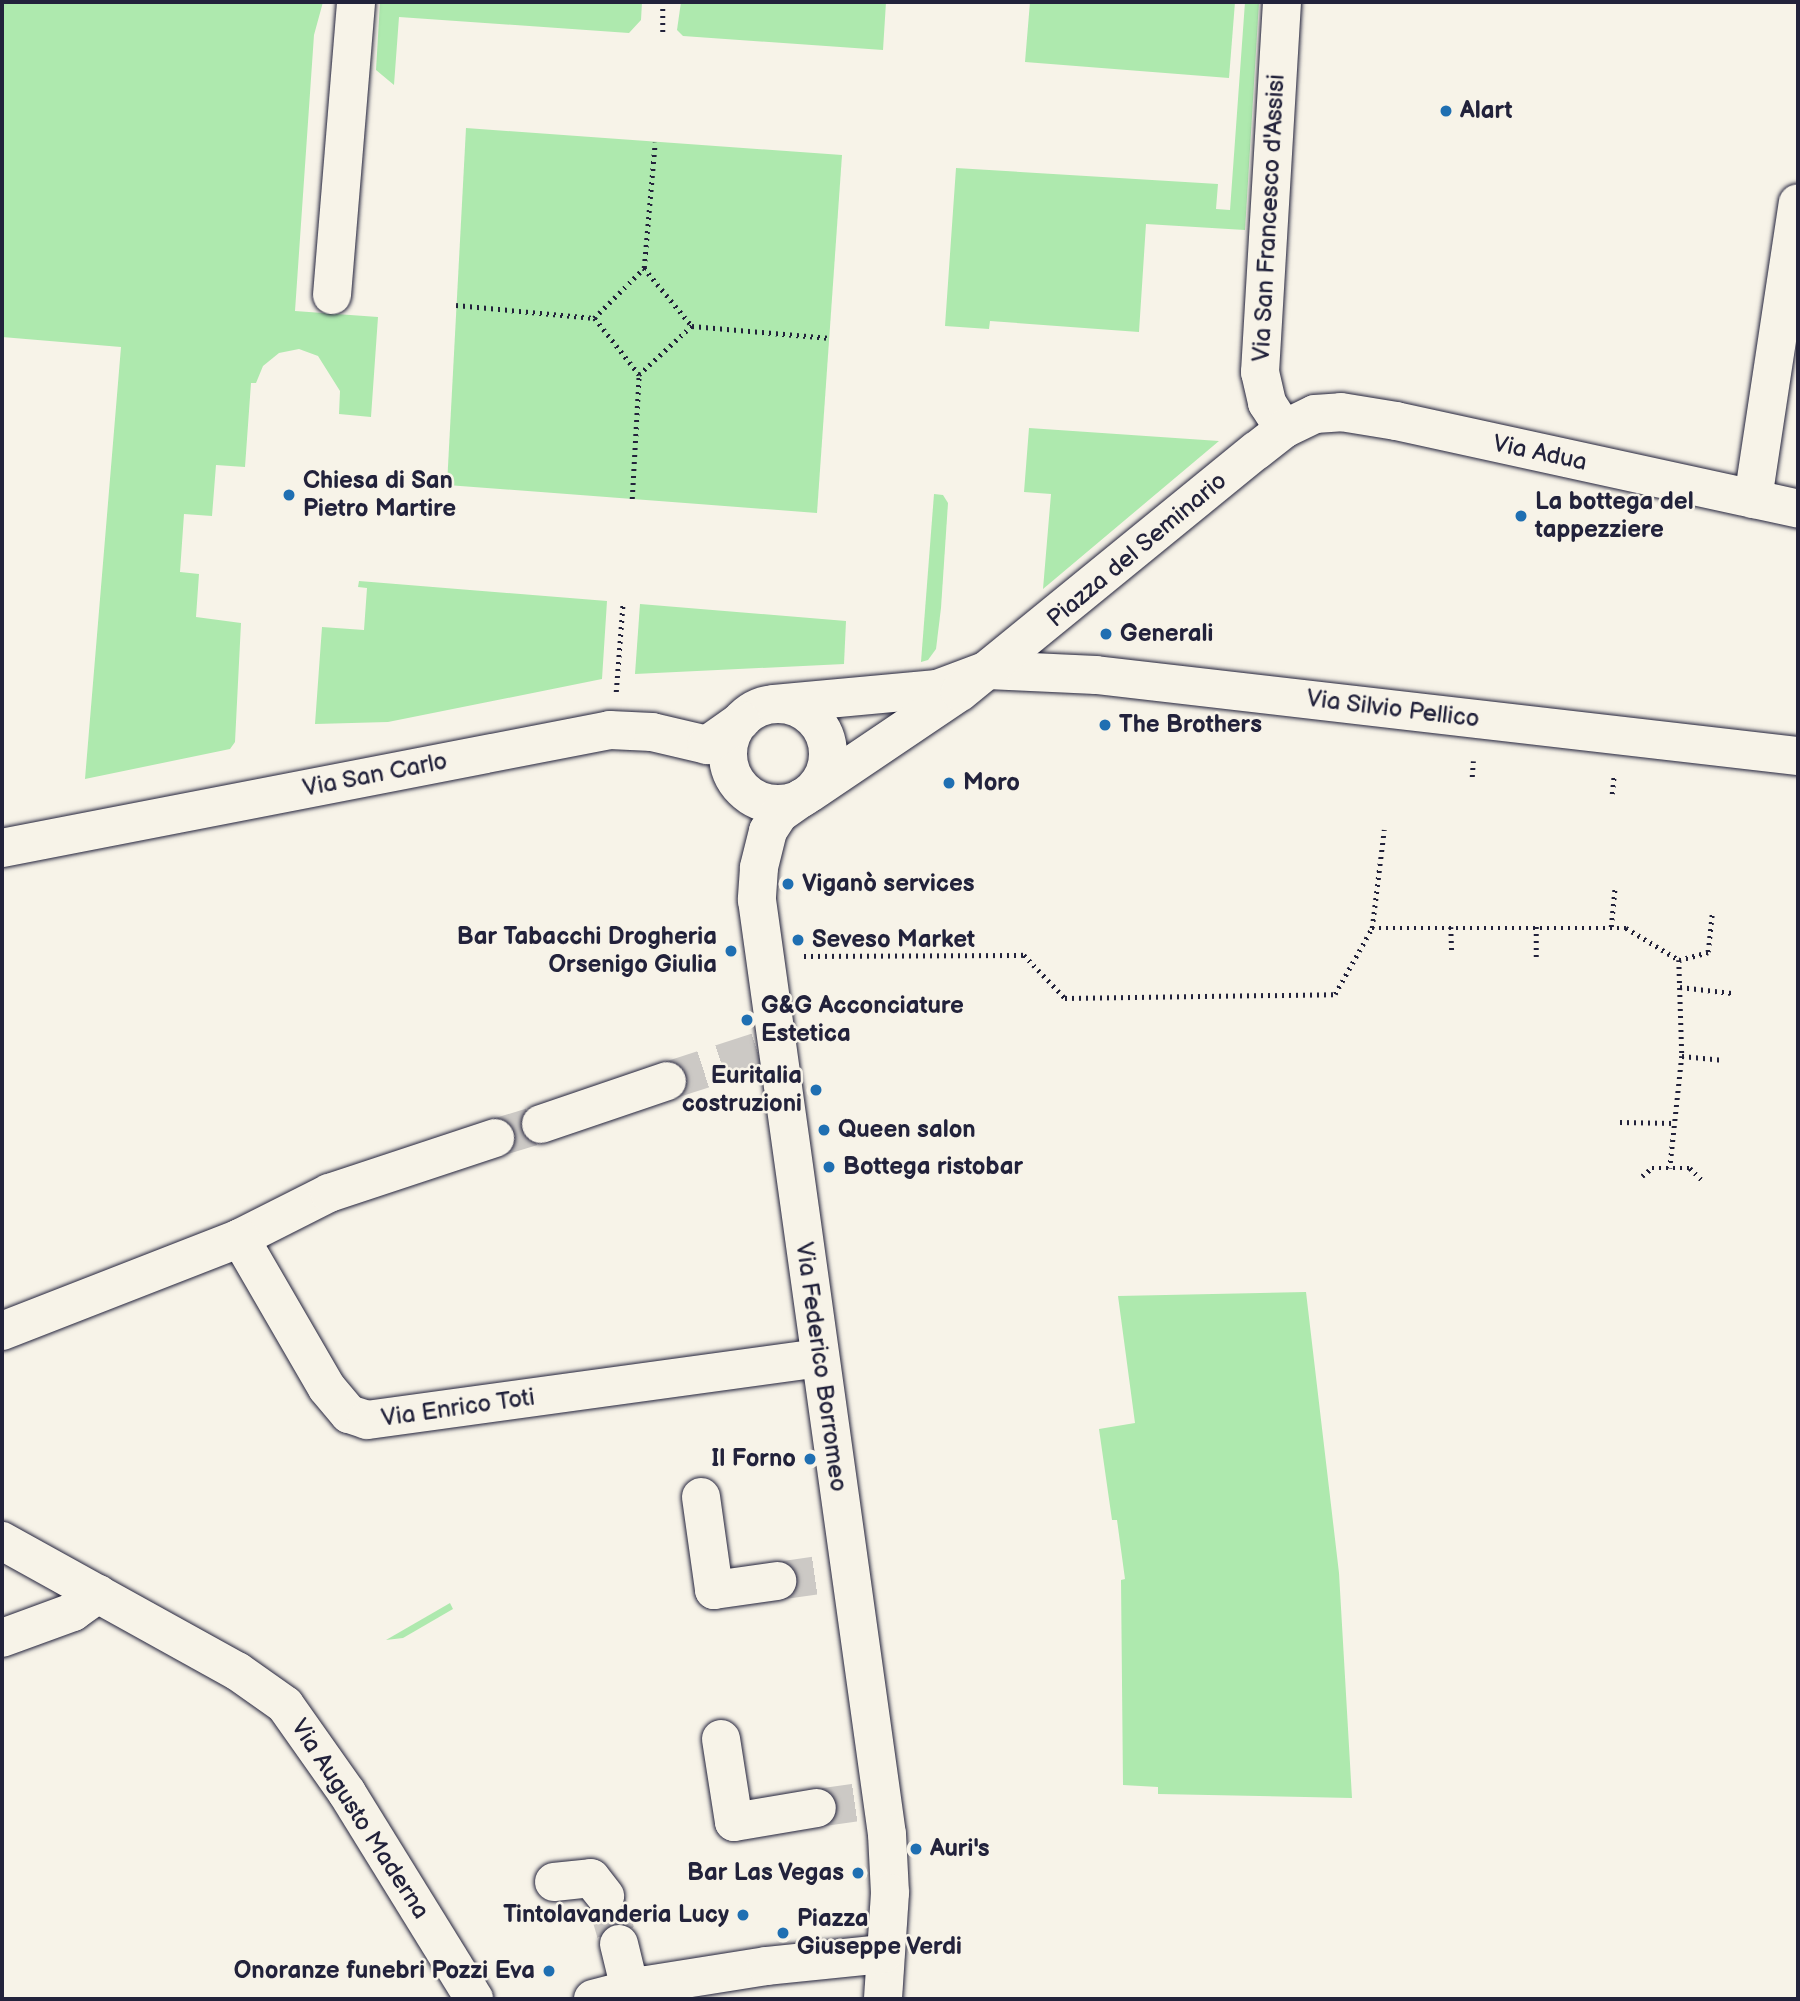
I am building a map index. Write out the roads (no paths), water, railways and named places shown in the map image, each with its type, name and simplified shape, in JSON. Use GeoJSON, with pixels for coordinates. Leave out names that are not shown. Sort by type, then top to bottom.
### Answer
{"type":"FeatureCollection","features":[{"type":"Feature","properties":{"kind":"street"},"geometry":{"type":"LineString","coordinates":[[332,295],[356,2]]}},
{"type":"Feature","properties":{"kind":"street","name":"Via San Francesco d'Assisi"},"geometry":{"type":"LineString","coordinates":[[1282,2],[1260,372],[1267,402],[1284,429]]}},
{"type":"Feature","properties":{"kind":"street"},"geometry":{"type":"LineString","coordinates":[[1753,499],[1798,203]]}},
{"type":"Feature","properties":{"kind":"street","name":"Via Adua"},"geometry":{"type":"LineString","coordinates":[[1284,429],[1315,414],[1356,413],[1798,509]]}},
{"type":"Feature","properties":{"kind":"street","name":"Piazza del Seminario"},"geometry":{"type":"LineString","coordinates":[[988,670],[937,689],[757,712],[728,756],[741,787],[770,803],[807,795],[988,670],[1284,429]]}},
{"type":"Feature","properties":{"kind":"street","name":"Via Silvio Pellico"},"geometry":{"type":"LineString","coordinates":[[988,670],[1096,675],[1798,756]]}},
{"type":"Feature","properties":{"kind":"street"},"geometry":{"type":"LineString","coordinates":[[757,712],[796,707],[810,714],[826,739],[828,764],[807,795]]}},
{"type":"Feature","properties":{"kind":"street","name":"Via San Carlo"},"geometry":{"type":"LineString","coordinates":[[2,848],[610,730],[652,732],[707,746],[757,712]]}},
{"type":"Feature","properties":{"kind":"street","name":"Via Federico Borromeo"},"geometry":{"type":"LineString","coordinates":[[807,795],[774,822],[759,869],[757,900],[769,1048],[820,1358],[842,1572],[874,1800],[890,1873],[883,1954],[884,1999]]}},
{"type":"Feature","properties":{"kind":"street"},"geometry":{"type":"LineString","coordinates":[[541,1124],[667,1081]]}},
{"type":"Feature","properties":{"kind":"street"},"geometry":{"type":"LineString","coordinates":[[2,1331],[240,1238],[329,1194],[495,1138]]}},
{"type":"Feature","properties":{"kind":"street","name":"Via Enrico Toti"},"geometry":{"type":"LineString","coordinates":[[240,1238],[327,1388],[349,1414],[367,1420],[820,1358]]}},
{"type":"Feature","properties":{"kind":"street"},"geometry":{"type":"LineString","coordinates":[[701,1497],[714,1590],[777,1581]]}},
{"type":"Feature","properties":{"kind":"street","name":"Via Augusto Maderna"},"geometry":{"type":"LineString","coordinates":[[2,1541],[237,1671],[285,1705],[347,1793],[474,1999]]}},
{"type":"Feature","properties":{"kind":"street"},"geometry":{"type":"LineString","coordinates":[[2,1638],[73,1612],[98,1594]]}},
{"type":"Feature","properties":{"kind":"street"},"geometry":{"type":"LineString","coordinates":[[721,1739],[734,1822],[817,1808]]}},
{"type":"Feature","properties":{"kind":"street"},"geometry":{"type":"LineString","coordinates":[[554,1882],[591,1878],[606,1896]]}},
{"type":"Feature","properties":{"kind":"street"},"geometry":{"type":"LineString","coordinates":[[619,1944],[630,1989]]}},
{"type":"Feature","properties":{"kind":"street"},"geometry":{"type":"LineString","coordinates":[[593,1999],[630,1989],[766,1966],[883,1954]]}},
{"type":"Feature","properties":{"kind":"tunnel"},"geometry":{"type":"LineString","coordinates":[[667,1081],[760,1051]]}},
{"type":"Feature","properties":{"kind":"tunnel"},"geometry":{"type":"LineString","coordinates":[[495,1138],[541,1124]]}},
{"type":"Feature","properties":{"kind":"tunnel"},"geometry":{"type":"LineString","coordinates":[[777,1581],[834,1573]]}},
{"type":"Feature","properties":{"kind":"tunnel"},"geometry":{"type":"LineString","coordinates":[[817,1808],[867,1801]]}},
{"type":"Feature","properties":{"kind":"tunnel"},"geometry":{"type":"LineString","coordinates":[[605,1896],[619,1944]]}},
{"type":"Feature","properties":{"kind":"place","name":"Alart"},"geometry":{"type":"Point","coordinates":[1446,111]}},
{"type":"Feature","properties":{"kind":"place","name":"Chiesa di San Pietro Martire"},"geometry":{"type":"Point","coordinates":[289,495]}},
{"type":"Feature","properties":{"kind":"place","name":"La bottega del tappezziere"},"geometry":{"type":"Point","coordinates":[1521,516]}},
{"type":"Feature","properties":{"kind":"place","name":"Generali"},"geometry":{"type":"Point","coordinates":[1106,634]}},
{"type":"Feature","properties":{"kind":"place","name":"The Brothers"},"geometry":{"type":"Point","coordinates":[1105,725]}},
{"type":"Feature","properties":{"kind":"place","name":"Moro"},"geometry":{"type":"Point","coordinates":[949,783]}},
{"type":"Feature","properties":{"kind":"place","name":"Viganò services"},"geometry":{"type":"Point","coordinates":[788,884]}},
{"type":"Feature","properties":{"kind":"place","name":"Seveso Market"},"geometry":{"type":"Point","coordinates":[798,940]}},
{"type":"Feature","properties":{"kind":"place","name":"Bar Tabacchi Drogheria Orsenigo Giulia"},"geometry":{"type":"Point","coordinates":[731,951]}},
{"type":"Feature","properties":{"kind":"place","name":"G&G Acconciature Estetica"},"geometry":{"type":"Point","coordinates":[747,1020]}},
{"type":"Feature","properties":{"kind":"place","name":"Euritalia costruzioni"},"geometry":{"type":"Point","coordinates":[816,1090]}},
{"type":"Feature","properties":{"kind":"place","name":"Queen salon"},"geometry":{"type":"Point","coordinates":[824,1130]}},
{"type":"Feature","properties":{"kind":"place","name":"Bottega ristobar"},"geometry":{"type":"Point","coordinates":[829,1167]}},
{"type":"Feature","properties":{"kind":"place","name":"Il Forno"},"geometry":{"type":"Point","coordinates":[810,1459]}},
{"type":"Feature","properties":{"kind":"place","name":"Auri's"},"geometry":{"type":"Point","coordinates":[916,1849]}},
{"type":"Feature","properties":{"kind":"place","name":"Bar Las Vegas"},"geometry":{"type":"Point","coordinates":[858,1873]}},
{"type":"Feature","properties":{"kind":"place","name":"Tintolavanderia Lucy"},"geometry":{"type":"Point","coordinates":[743,1915]}},
{"type":"Feature","properties":{"kind":"place","name":"Piazza Giuseppe Verdi"},"geometry":{"type":"Point","coordinates":[783,1933]}},
{"type":"Feature","properties":{"kind":"place","name":"Onoranze funebri Pozzi Eva"},"geometry":{"type":"Point","coordinates":[549,1971]}}]}
